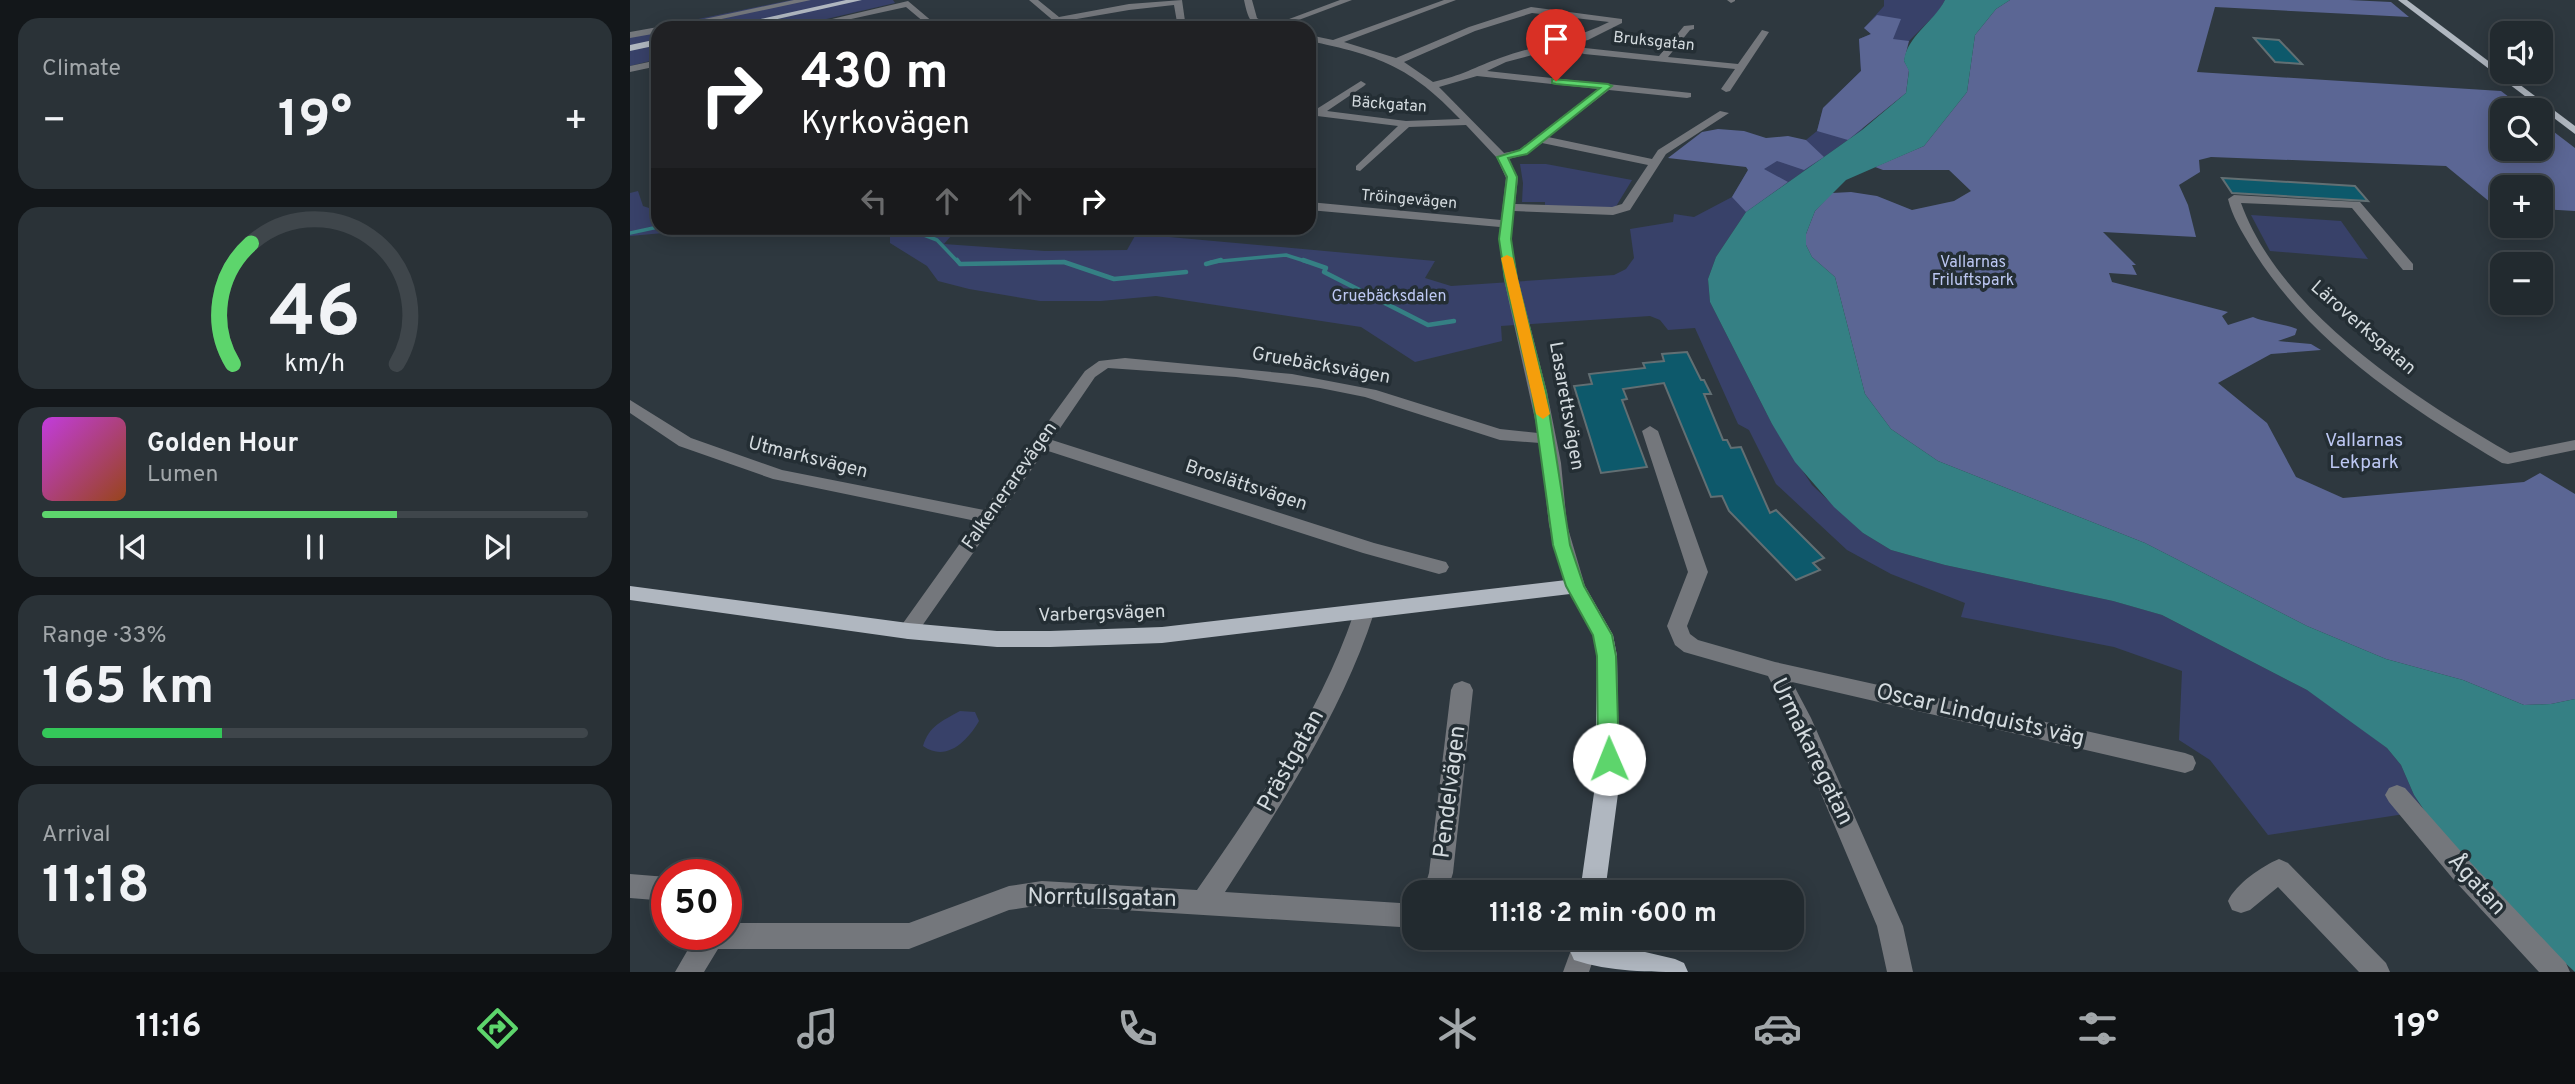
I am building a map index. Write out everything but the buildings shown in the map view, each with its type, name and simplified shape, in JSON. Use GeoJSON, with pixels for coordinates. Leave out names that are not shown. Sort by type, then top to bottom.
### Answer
{"type":"FeatureCollection","features":[{"type":"Feature","properties":{"kind":"main road"},"geometry":{"type":"LineString","coordinates":[[758,21],[858,0]]}},
{"type":"Feature","properties":{"kind":"main road"},"geometry":{"type":"LineString","coordinates":[[2402,0],[2575,131]]}},
{"type":"Feature","properties":{"kind":"main road"},"geometry":{"type":"LineString","coordinates":[[630,47],[651,43]]}},
{"type":"Feature","properties":{"kind":"main road","name":"Varbergsvägen"},"geometry":{"type":"LineString","coordinates":[[630,593],[908,631],[997,639],[1097,639],[1162,635],[1364,613],[1575,586]]}},
{"type":"Feature","properties":{"kind":"main road","name":"Lasarettsvägen"},"geometry":{"type":"LineString","coordinates":[[1575,586],[1602,635],[1607,656],[1607,786],[1595,880]]}},
{"type":"Feature","properties":{"kind":"main road"},"geometry":{"type":"LineString","coordinates":[[1581,954],[1675,972]]}},
{"type":"Feature","properties":{"kind":"street"},"geometry":{"type":"LineString","coordinates":[[701,21],[807,0]]}},
{"type":"Feature","properties":{"kind":"street"},"geometry":{"type":"LineString","coordinates":[[1032,0],[1058,20],[1129,6],[1178,1],[1181,21]]}},
{"type":"Feature","properties":{"kind":"street"},"geometry":{"type":"LineString","coordinates":[[1248,0],[1255,21]]}},
{"type":"Feature","properties":{"kind":"street"},"geometry":{"type":"LineString","coordinates":[[1334,43],[1451,0]]}},
{"type":"Feature","properties":{"kind":"street"},"geometry":{"type":"LineString","coordinates":[[1293,21],[1341,1]]}},
{"type":"Feature","properties":{"kind":"street"},"geometry":{"type":"LineString","coordinates":[[833,21],[908,4],[914,6],[929,21]]}},
{"type":"Feature","properties":{"kind":"street"},"geometry":{"type":"LineString","coordinates":[[1396,62],[1462,33],[1531,10],[1619,21],[1606,30],[1565,45],[1503,60],[1477,73],[1431,86]]}},
{"type":"Feature","properties":{"kind":"street"},"geometry":{"type":"LineString","coordinates":[[1661,59],[1687,28],[1691,27]]}},
{"type":"Feature","properties":{"kind":"street"},"geometry":{"type":"LineString","coordinates":[[630,35],[651,31]]}},
{"type":"Feature","properties":{"kind":"street"},"geometry":{"type":"LineString","coordinates":[[1726,89],[1765,32]]}},
{"type":"Feature","properties":{"kind":"street"},"geometry":{"type":"LineString","coordinates":[[1316,39],[1396,62],[1431,86],[1502,157],[1523,152],[1608,86]]}},
{"type":"Feature","properties":{"kind":"street","name":"Bruksgatan"},"geometry":{"type":"LineString","coordinates":[[1565,45],[1584,51],[1739,67]]}},
{"type":"Feature","properties":{"kind":"street"},"geometry":{"type":"LineString","coordinates":[[630,69],[651,64]]}},
{"type":"Feature","properties":{"kind":"street"},"geometry":{"type":"LineString","coordinates":[[1477,73],[1687,95]]}},
{"type":"Feature","properties":{"kind":"street"},"geometry":{"type":"LineString","coordinates":[[1316,111],[1361,85]]}},
{"type":"Feature","properties":{"kind":"street","name":"Bäckgatan"},"geometry":{"type":"LineString","coordinates":[[1316,113],[1406,124],[1467,122]]}},
{"type":"Feature","properties":{"kind":"street"},"geometry":{"type":"LineString","coordinates":[[1508,207],[1613,211],[1626,207],[1654,163],[1672,144],[1724,113]]}},
{"type":"Feature","properties":{"kind":"street"},"geometry":{"type":"LineString","coordinates":[[1360,168],[1406,124]]}},
{"type":"Feature","properties":{"kind":"street"},"geometry":{"type":"LineString","coordinates":[[1540,139],[1654,163]]}},
{"type":"Feature","properties":{"kind":"street","name":"Lasarettsvägen"},"geometry":{"type":"LineString","coordinates":[[1502,157],[1512,177],[1505,239],[1511,279],[1530,349],[1547,438],[1558,525],[1575,586]]}},
{"type":"Feature","properties":{"kind":"street","name":"Läroverksgatan"},"geometry":{"type":"LineString","coordinates":[[2408,267],[2356,205],[2234,199],[2253,239],[2295,298],[2349,349],[2427,410],[2508,459],[2575,445]]}},
{"type":"Feature","properties":{"kind":"street","name":"Tröingevägen"},"geometry":{"type":"LineString","coordinates":[[1316,207],[1506,224]]}},
{"type":"Feature","properties":{"kind":"street","name":"Falkenerarevägen"},"geometry":{"type":"LineString","coordinates":[[908,631],[1096,368],[1113,362],[1125,363]]}},
{"type":"Feature","properties":{"kind":"street","name":"Gruebäcksvägen"},"geometry":{"type":"LineString","coordinates":[[1125,363],[1266,376],[1347,388],[1387,397],[1506,436],[1547,438]]}},
{"type":"Feature","properties":{"kind":"street","name":"Utmarksvägen"},"geometry":{"type":"LineString","coordinates":[[630,405],[685,442],[779,475],[988,517]]}},
{"type":"Feature","properties":{"kind":"street","name":"Urmakaregatan"},"geometry":{"type":"LineString","coordinates":[[1650,431],[1698,572],[1677,626],[1682,639],[1691,646],[1775,670],[1800,718],[1890,926],[1900,972]]}},
{"type":"Feature","properties":{"kind":"street","name":"Broslättsvägen"},"geometry":{"type":"LineString","coordinates":[[1040,444],[1057,446],[1370,548],[1439,567]]}},
{"type":"Feature","properties":{"kind":"street","name":"Prästgatan"},"geometry":{"type":"LineString","coordinates":[[1205,901],[1280,788],[1331,690],[1364,613]]}},
{"type":"Feature","properties":{"kind":"street","name":"Oscar Lindquists väg"},"geometry":{"type":"LineString","coordinates":[[1775,670],[2185,763]]}},
{"type":"Feature","properties":{"kind":"street","name":"Pendelvägen"},"geometry":{"type":"LineString","coordinates":[[1439,880],[1462,690]]}},
{"type":"Feature","properties":{"kind":"street","name":"Ågatan"},"geometry":{"type":"LineString","coordinates":[[2397,795],[2463,872],[2557,972]]}},
{"type":"Feature","properties":{"kind":"street"},"geometry":{"type":"LineString","coordinates":[[2241,901],[2279,871],[2377,972]]}},
{"type":"Feature","properties":{"kind":"street"},"geometry":{"type":"LineString","coordinates":[[630,886],[651,888]]}},
{"type":"Feature","properties":{"kind":"street","name":"Norrtullsgatan"},"geometry":{"type":"LineString","coordinates":[[742,935],[909,936],[1009,898],[1042,893],[1402,915]]}},
{"type":"Feature","properties":{"kind":"street"},"geometry":{"type":"LineString","coordinates":[[688,972],[703,950]]}},
{"type":"Feature","properties":{"kind":"green space"},"geometry":{"type":"Polygon","coordinates":[[[791,0],[893,0],[895,3],[818,21],[689,21],[791,0]]]}},
{"type":"Feature","properties":{"kind":"green space","name":"Gruebäcksdalen"},"geometry":{"type":"Polygon","coordinates":[[[1884,0],[1945,0],[1939,11],[1909,41],[1862,130],[1746,212],[1716,257],[1708,279],[1710,302],[1772,424],[1812,485],[1863,533],[1891,550],[1945,565],[2113,601],[2162,615],[2307,690],[2387,748],[2401,765],[2424,811],[2268,835],[2210,760],[2179,740],[2182,671],[2114,647],[1961,617],[1965,603],[1891,574],[1847,550],[1776,484],[1749,430],[1738,424],[1695,328],[1668,330],[1660,320],[1650,316],[1501,326],[1502,341],[1415,362],[1361,327],[1156,296],[1101,301],[1040,301],[969,289],[938,281],[927,266],[890,243],[890,237],[883,235],[952,235],[944,244],[1045,251],[1127,250],[1135,235],[1147,235],[1435,261],[1425,278],[1451,286],[1614,275],[1626,269],[1634,258],[1630,229],[1673,222],[1674,214],[1694,217],[1732,197],[1748,170],[1790,153],[1817,131],[1823,108],[1861,71],[1859,39],[1871,34],[1864,28],[1884,6],[1884,0]]]}},
{"type":"Feature","properties":{"kind":"green space","name":"Vallarnas Friluftspark"},"geometry":{"type":"Polygon","coordinates":[[[2010,0],[2391,2],[2409,17],[2215,7],[2197,72],[2501,91],[2510,98],[2490,98],[2490,161],[2553,161],[2553,131],[2575,148],[2575,211],[2553,210],[2553,175],[2490,175],[2490,202],[2446,166],[2211,157],[2199,160],[2200,172],[2179,185],[2188,205],[2196,237],[2103,232],[2136,265],[2132,265],[2137,275],[2109,273],[2112,282],[2228,312],[2222,316],[2228,325],[2253,317],[2291,327],[2297,329],[2295,335],[2278,341],[2311,344],[2321,350],[2271,354],[2218,383],[2267,423],[2296,477],[2343,498],[2524,482],[2540,473],[2575,494],[2575,699],[2551,704],[2524,705],[2463,680],[2386,659],[2307,626],[2145,543],[1938,461],[1891,429],[1865,394],[1835,277],[1812,257],[1806,245],[1806,234],[1815,211],[1832,193],[1851,192],[1877,196],[1912,210],[1954,201],[1971,191],[1949,170],[1883,170],[1875,167],[1924,146],[1967,92],[1975,35],[1996,9],[2010,0]]]}},
{"type":"Feature","properties":{"kind":"green space"},"geometry":{"type":"Polygon","coordinates":[[[1877,15],[1901,19],[1893,39],[1909,41],[1904,61],[1909,70],[1906,93],[1848,140],[1817,131],[1823,108],[1861,71],[1859,39],[1871,34],[1864,28],[1877,15]]]}},
{"type":"Feature","properties":{"kind":"green space"},"geometry":{"type":"Polygon","coordinates":[[[651,29],[651,61],[630,66],[630,33],[651,29]]]}},
{"type":"Feature","properties":{"kind":"green space"},"geometry":{"type":"Polygon","coordinates":[[[1718,129],[1744,131],[1766,138],[1788,136],[1806,140],[1824,157],[1804,170],[1777,161],[1764,169],[1788,182],[1746,212],[1732,197],[1748,170],[1746,167],[1668,158],[1702,132],[1718,129]]]}},
{"type":"Feature","properties":{"kind":"green space"},"geometry":{"type":"Polygon","coordinates":[[[1520,164],[1546,164],[1632,180],[1615,208],[1545,207],[1545,202],[1522,202],[1520,164]]]}},
{"type":"Feature","properties":{"kind":"green space"},"geometry":{"type":"Polygon","coordinates":[[[638,191],[643,206],[651,209],[651,234],[630,236],[630,193],[638,191]]]}},
{"type":"Feature","properties":{"kind":"green space"},"geometry":{"type":"Polygon","coordinates":[[[2251,215],[2341,221],[2368,259],[2270,251],[2251,215]]]}},
{"type":"Feature","properties":{"kind":"green space"},"geometry":{"type":"Polygon","coordinates":[[[960,711],[975,712],[979,721],[963,742],[948,751],[940,752],[923,746],[933,729],[960,711]]]}},
{"type":"Feature","properties":{"kind":"shaded area"},"geometry":{"type":"Polygon","coordinates":[[[1945,0],[2010,0],[1996,9],[1975,35],[1967,92],[1924,146],[1846,180],[1815,211],[1806,234],[1806,245],[1812,257],[1835,277],[1865,394],[1891,429],[1938,461],[2145,543],[2307,626],[2386,659],[2463,680],[2524,705],[2551,704],[2575,699],[2575,972],[2503,906],[2440,834],[2414,795],[2401,765],[2387,748],[2307,690],[2162,615],[2113,601],[1945,565],[1891,550],[1863,533],[1834,507],[1795,462],[1772,424],[1710,302],[1708,279],[1716,257],[1746,212],[1862,130],[1906,93],[1909,71],[1904,61],[1906,52],[1945,0]]]}},
{"type":"Feature","properties":{"kind":"waterway"},"geometry":{"type":"LineString","coordinates":[[630,233],[651,228]]}},
{"type":"Feature","properties":{"kind":"waterway"},"geometry":{"type":"LineString","coordinates":[[924,235],[937,240],[958,262]]}},
{"type":"Feature","properties":{"kind":"waterway"},"geometry":{"type":"LineString","coordinates":[[1215,262],[1286,255],[1308,262]]}},
{"type":"Feature","properties":{"kind":"waterway"},"geometry":{"type":"LineString","coordinates":[[957,260],[960,264],[1064,262]]}},
{"type":"Feature","properties":{"kind":"waterway"},"geometry":{"type":"LineString","coordinates":[[1215,262],[1221,260]]}},
{"type":"Feature","properties":{"kind":"waterway"},"geometry":{"type":"LineString","coordinates":[[1303,260],[1326,268],[1324,272],[1428,325],[1454,321]]}},
{"type":"Feature","properties":{"kind":"waterway"},"geometry":{"type":"LineString","coordinates":[[1052,262],[1064,262]]}},
{"type":"Feature","properties":{"kind":"waterway"},"geometry":{"type":"LineString","coordinates":[[1064,262],[1114,279],[1186,272]]}},
{"type":"Feature","properties":{"kind":"waterway"},"geometry":{"type":"LineString","coordinates":[[1206,264],[1215,262]]}},
{"type":"Feature","properties":{"kind":"slow traffic"},"geometry":{"type":"LineString","coordinates":[[1507,258],[1543,414]]}},
{"type":"Feature","properties":{"kind":"route"},"geometry":{"type":"LineString","coordinates":[[1556,81],[1608,86],[1523,152],[1502,157],[1512,177],[1505,239],[1514,293],[1539,392],[1552,463],[1562,545],[1575,586],[1602,635],[1607,656],[1609,759]]}},
{"type":"Feature","properties":{"kind":"park label","name":"Vallarnas Lekpark"},"geometry":{"type":"Point","coordinates":[2364,452]}}]}
